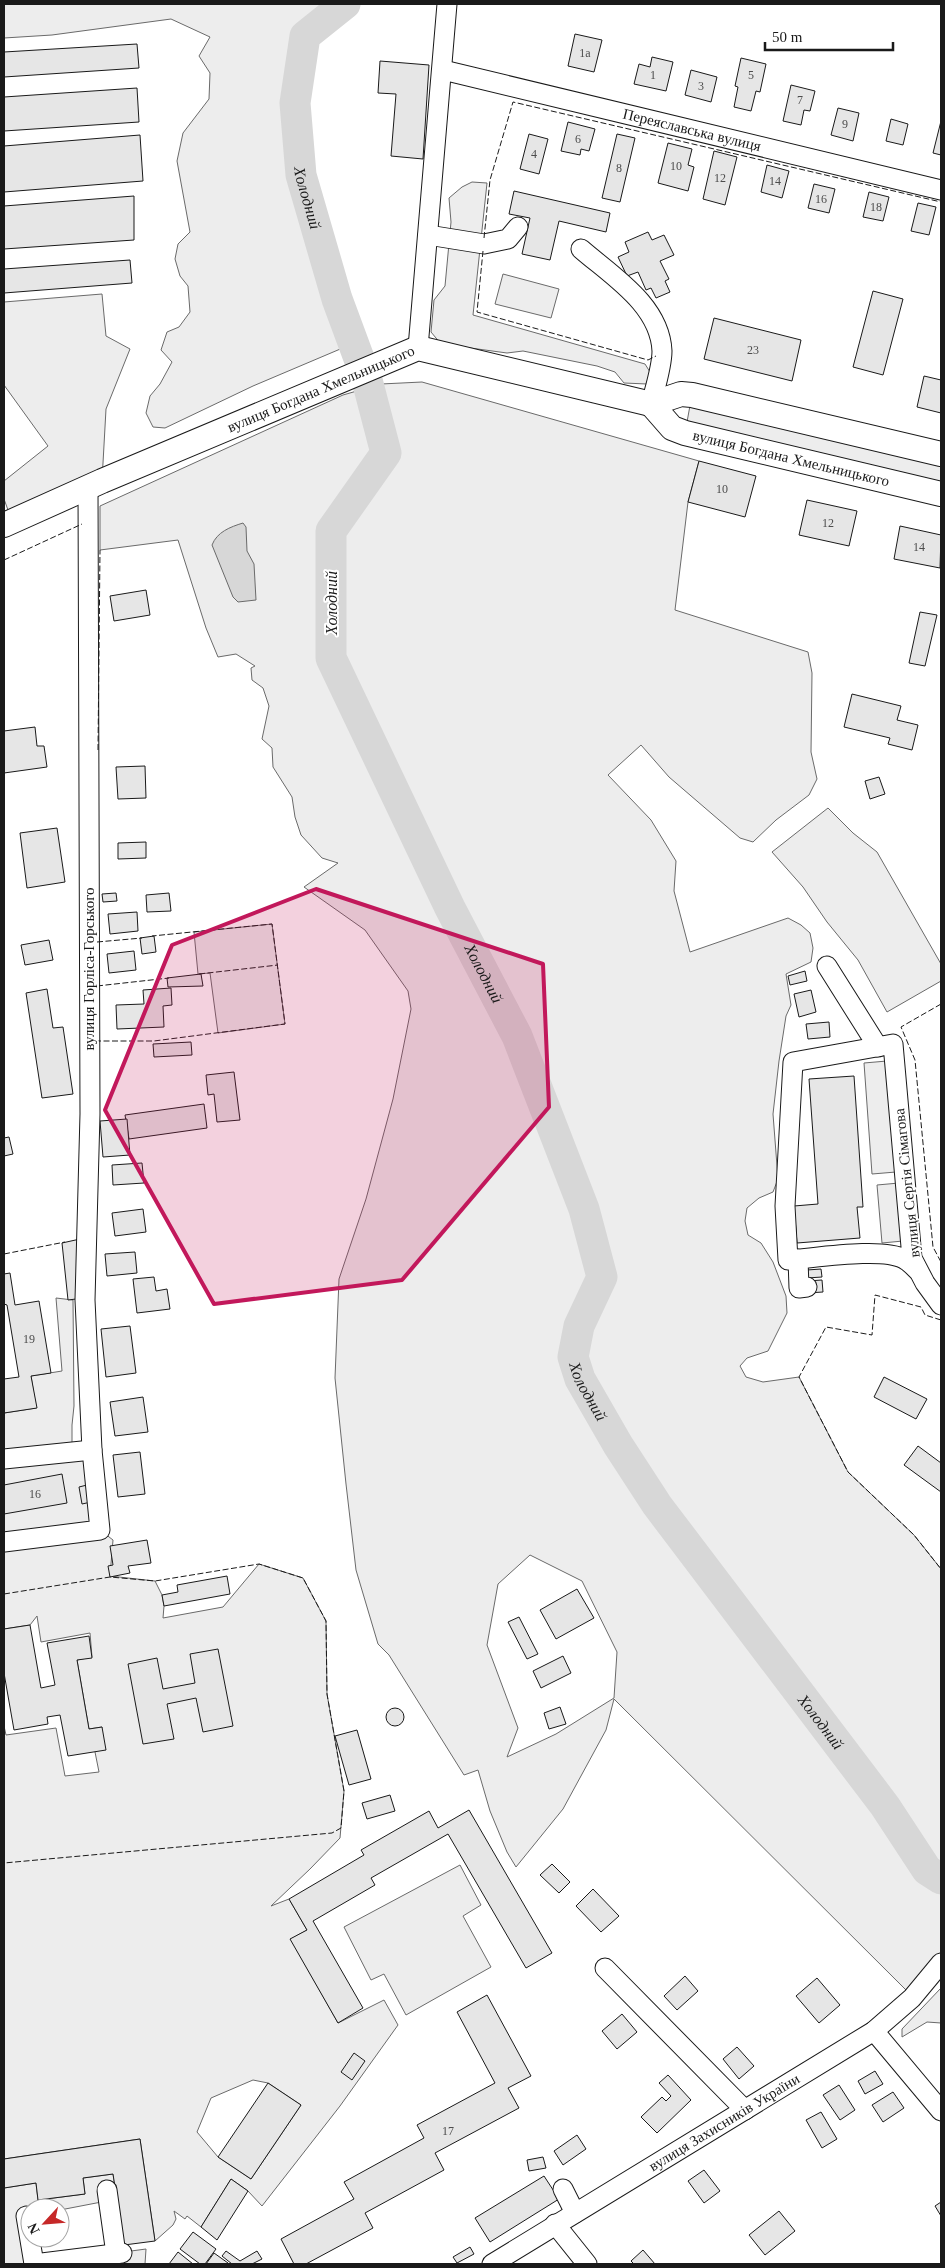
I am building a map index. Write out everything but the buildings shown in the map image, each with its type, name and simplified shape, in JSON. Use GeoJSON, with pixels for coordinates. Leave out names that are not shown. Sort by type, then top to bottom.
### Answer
{"type":"FeatureCollection","features":[{"type":"Feature","properties":{"kind":"main road","name":"вулиця Богдана Хмельницького"},"geometry":{"type":"LineString","coordinates":[[4,525],[88,487],[418,348],[651,404],[672,428],[685,433],[941,494]]}},
{"type":"Feature","properties":{"kind":"main road"},"geometry":{"type":"LineString","coordinates":[[651,404],[681,394],[692,395],[941,454]]}},
{"type":"Feature","properties":{"kind":"street"},"geometry":{"type":"LineString","coordinates":[[418,348],[443,70],[446,4]]}},
{"type":"Feature","properties":{"kind":"street","name":"Переяславська вулиця"},"geometry":{"type":"LineString","coordinates":[[443,70],[941,190]]}},
{"type":"Feature","properties":{"kind":"street"},"geometry":{"type":"LineString","coordinates":[[428,235],[484,244],[508,239],[518,227]]}},
{"type":"Feature","properties":{"kind":"street"},"geometry":{"type":"LineString","coordinates":[[580,249],[634,295],[658,326],[662,352],[651,404]]}},
{"type":"Feature","properties":{"kind":"street","name":"вулиця Горліса-Горського"},"geometry":{"type":"LineString","coordinates":[[4,1542],[100,1530],[92,1450],[86,1300],[90,1114],[88,487]]}},
{"type":"Feature","properties":{"kind":"street"},"geometry":{"type":"LineString","coordinates":[[828,966],[886,1050],[793,1062],[785,1206],[788,1260],[803,1274],[875,1253],[893,1255],[905,1259],[919,1272]]}},
{"type":"Feature","properties":{"kind":"street","name":"вулиця Сергія Сімагова"},"geometry":{"type":"LineString","coordinates":[[886,1050],[912,1258],[941,1305]]}},
{"type":"Feature","properties":{"kind":"street"},"geometry":{"type":"LineString","coordinates":[[4,1459],[92,1450]]}},
{"type":"Feature","properties":{"kind":"street","name":"вулиця Захисників України"},"geometry":{"type":"LineString","coordinates":[[492,2264],[874,2031],[912,1998],[941,1963]]}},
{"type":"Feature","properties":{"kind":"street"},"geometry":{"type":"LineString","coordinates":[[605,1968],[745,2110]]}},
{"type":"Feature","properties":{"kind":"street"},"geometry":{"type":"LineString","coordinates":[[874,2031],[941,2111]]}},
{"type":"Feature","properties":{"kind":"street"},"geometry":{"type":"LineString","coordinates":[[563,2189],[574,2213]]}},
{"type":"Feature","properties":{"kind":"street"},"geometry":{"type":"LineString","coordinates":[[31,2248],[34,2264],[119,2253],[107,2190]]}},
{"type":"Feature","properties":{"kind":"street"},"geometry":{"type":"LineString","coordinates":[[555,2224],[587,2264]]}},
{"type":"Feature","properties":{"kind":"highlighted area"},"geometry":{"type":"Polygon","coordinates":[[[316,889],[543,964],[549,1107],[402,1280],[214,1304],[105,1110],[172,945],[316,889]]]}},
{"type":"Feature","properties":{"kind":"shaded area"},"geometry":{"type":"Polygon","coordinates":[[[4,4],[335,4],[300,36],[292,85],[293,137],[295,191],[309,203],[349,333],[345,347],[253,386],[165,428],[153,427],[146,413],[150,396],[160,384],[172,362],[161,350],[167,332],[179,327],[190,312],[188,286],[180,276],[175,259],[178,244],[190,232],[177,161],[183,133],[209,99],[210,73],[199,56],[210,37],[171,19],[52,35],[4,38],[4,4]]]}},
{"type":"Feature","properties":{"kind":"shaded area"},"geometry":{"type":"Polygon","coordinates":[[[472,182],[487,183],[473,315],[645,364],[650,372],[647,384],[624,383],[615,372],[597,366],[523,351],[507,353],[441,344],[431,332],[434,300],[445,286],[451,222],[449,198],[462,187],[472,182]]]}},
{"type":"Feature","properties":{"kind":"shaded area"},"geometry":{"type":"Polygon","coordinates":[[[503,274],[559,289],[551,318],[495,304],[503,274]]]}},
{"type":"Feature","properties":{"kind":"shaded area"},"geometry":{"type":"Polygon","coordinates":[[[102,294],[106,336],[130,349],[106,409],[102,481],[12,521],[4,499],[4,481],[48,446],[4,385],[4,302],[102,294]]]}},
{"type":"Feature","properties":{"kind":"shaded area"},"geometry":{"type":"Polygon","coordinates":[[[422,382],[699,461],[688,502],[675,610],[808,652],[812,673],[811,752],[817,779],[809,795],[776,820],[753,842],[740,838],[669,777],[641,745],[608,775],[651,820],[676,861],[674,891],[690,952],[788,918],[801,925],[810,933],[813,948],[811,962],[786,974],[791,1005],[786,1016],[773,1114],[778,1179],[773,1192],[759,1198],[747,1208],[745,1221],[748,1235],[761,1243],[773,1262],[786,1296],[787,1313],[768,1351],[747,1358],[740,1366],[746,1377],[763,1382],[799,1377],[848,1472],[914,1535],[941,1569],[941,1953],[907,1991],[614,1699],[606,1730],[563,1809],[516,1867],[507,1852],[490,1811],[478,1770],[464,1775],[389,1655],[378,1644],[356,1570],[346,1484],[335,1378],[339,1279],[366,1199],[393,1099],[411,1009],[408,991],[365,930],[304,887],[338,863],[322,858],[301,835],[295,817],[292,797],[273,767],[272,748],[262,739],[269,706],[263,688],[252,680],[251,668],[255,666],[236,654],[218,657],[206,628],[178,540],[100,550],[100,506],[343,395],[381,384],[422,382]],[[530,1555],[498,1584],[487,1645],[518,1728],[507,1757],[556,1734],[614,1698],[617,1652],[582,1581],[530,1555]]]}},
{"type":"Feature","properties":{"kind":"shaded area"},"geometry":{"type":"Polygon","coordinates":[[[691,400],[941,461],[941,495],[685,433],[691,400]]]}},
{"type":"Feature","properties":{"kind":"shaded area"},"geometry":{"type":"Polygon","coordinates":[[[243,523],[246,527],[247,551],[254,564],[256,600],[238,602],[233,597],[212,545],[221,533],[243,523]]]}},
{"type":"Feature","properties":{"kind":"shaded area"},"geometry":{"type":"Polygon","coordinates":[[[828,808],[853,833],[877,852],[941,964],[941,981],[887,1012],[858,960],[827,922],[803,887],[772,852],[828,808]]]}},
{"type":"Feature","properties":{"kind":"shaded area"},"geometry":{"type":"Polygon","coordinates":[[[272,924],[285,1024],[218,1033],[210,973],[198,974],[194,932],[272,924]]]}},
{"type":"Feature","properties":{"kind":"shaded area"},"geometry":{"type":"Polygon","coordinates":[[[887,1061],[896,1172],[872,1174],[864,1063],[887,1061]]]}},
{"type":"Feature","properties":{"kind":"shaded area"},"geometry":{"type":"Polygon","coordinates":[[[899,1183],[903,1241],[882,1243],[877,1185],[899,1183]]]}},
{"type":"Feature","properties":{"kind":"shaded area"},"geometry":{"type":"Polygon","coordinates":[[[56,1298],[73,1300],[74,1406],[72,1452],[92,1450],[100,1530],[113,1540],[110,1576],[155,1581],[162,1595],[164,1606],[163,1618],[223,1607],[259,1564],[303,1578],[326,1621],[327,1694],[344,1791],[340,1838],[271,1906],[289,1899],[307,1930],[291,1939],[338,2023],[384,2000],[398,2025],[340,2106],[262,2206],[248,2191],[231,2179],[201,2227],[187,2216],[185,2219],[174,2211],[176,2219],[173,2225],[155,2241],[140,2139],[4,2159],[4,1726],[6,1735],[56,1728],[65,1776],[99,1772],[95,1752],[102,1727],[89,1729],[77,1660],[92,1657],[90,1633],[41,1642],[37,1616],[30,1625],[4,1629],[4,1413],[36,1408],[31,1376],[62,1371],[56,1298]],[[253,2080],[211,2098],[197,2132],[218,2157],[251,2179],[301,2105],[268,2083],[253,2080]]]}},
{"type":"Feature","properties":{"kind":"shaded area"},"geometry":{"type":"Polygon","coordinates":[[[460,1865],[481,1905],[463,1916],[491,1967],[406,2015],[384,1974],[371,1980],[344,1927],[460,1865]]]}},
{"type":"Feature","properties":{"kind":"shaded area"},"geometry":{"type":"Polygon","coordinates":[[[941,1988],[941,2023],[927,2022],[902,2037],[902,2029],[941,1988]]]}},
{"type":"Feature","properties":{"kind":"shaded area"},"geometry":{"type":"Polygon","coordinates":[[[113,2174],[117,2199],[70,2208],[70,2198],[54,2198],[85,2194],[83,2178],[113,2174]]]}},
{"type":"Feature","properties":{"kind":"shaded area"},"geometry":{"type":"Polygon","coordinates":[[[36,2183],[38,2198],[20,2198],[20,2248],[33,2248],[34,2264],[4,2264],[4,2188],[36,2183]]]}},
{"type":"Feature","properties":{"kind":"shaded area"},"geometry":{"type":"Polygon","coordinates":[[[146,2249],[145,2264],[34,2264],[146,2249]]]}},
{"type":"Feature","properties":{"kind":"waterway","name":"Холодний"},"geometry":{"type":"LineString","coordinates":[[345,4],[305,36],[295,103],[301,175],[337,299],[367,380],[386,453],[331,531],[331,658],[450,908],[517,1036],[584,1209],[602,1277],[579,1326],[573,1357],[580,1379],[618,1445],[657,1505],[885,1806],[927,1870],[941,1879]]}},
{"type":"Feature","properties":{"kind":"fence"},"geometry":{"type":"LineString","coordinates":[[484,238],[490,180],[513,102],[941,202]]}},
{"type":"Feature","properties":{"kind":"fence"},"geometry":{"type":"LineString","coordinates":[[483,251],[477,312],[648,360],[656,356]]}},
{"type":"Feature","properties":{"kind":"fence"},"geometry":{"type":"LineString","coordinates":[[4,560],[82,524]]}},
{"type":"Feature","properties":{"kind":"fence"},"geometry":{"type":"LineString","coordinates":[[98,750],[100,550]]}},
{"type":"Feature","properties":{"kind":"fence"},"geometry":{"type":"LineString","coordinates":[[97,1043],[97,1041],[154,1041],[285,1024],[272,924],[152,936]]}},
{"type":"Feature","properties":{"kind":"fence"},"geometry":{"type":"LineString","coordinates":[[97,942],[142,938]]}},
{"type":"Feature","properties":{"kind":"fence"},"geometry":{"type":"LineString","coordinates":[[199,974],[278,965]]}},
{"type":"Feature","properties":{"kind":"fence"},"geometry":{"type":"LineString","coordinates":[[97,986],[169,978]]}},
{"type":"Feature","properties":{"kind":"fence"},"geometry":{"type":"LineString","coordinates":[[941,1004],[901,1027],[915,1060],[933,1247],[941,1262]]}},
{"type":"Feature","properties":{"kind":"fence"},"geometry":{"type":"LineString","coordinates":[[4,1254],[65,1242]]}},
{"type":"Feature","properties":{"kind":"fence"},"geometry":{"type":"LineString","coordinates":[[941,1320],[925,1315],[921,1307],[875,1295],[872,1335],[826,1327],[799,1377],[848,1472],[914,1535],[941,1569]]}},
{"type":"Feature","properties":{"kind":"fence"},"geometry":{"type":"LineString","coordinates":[[4,1594],[110,1577],[155,1581],[259,1564],[303,1578],[326,1621],[327,1694],[344,1791],[341,1828],[332,1833],[4,1863]]}}]}
